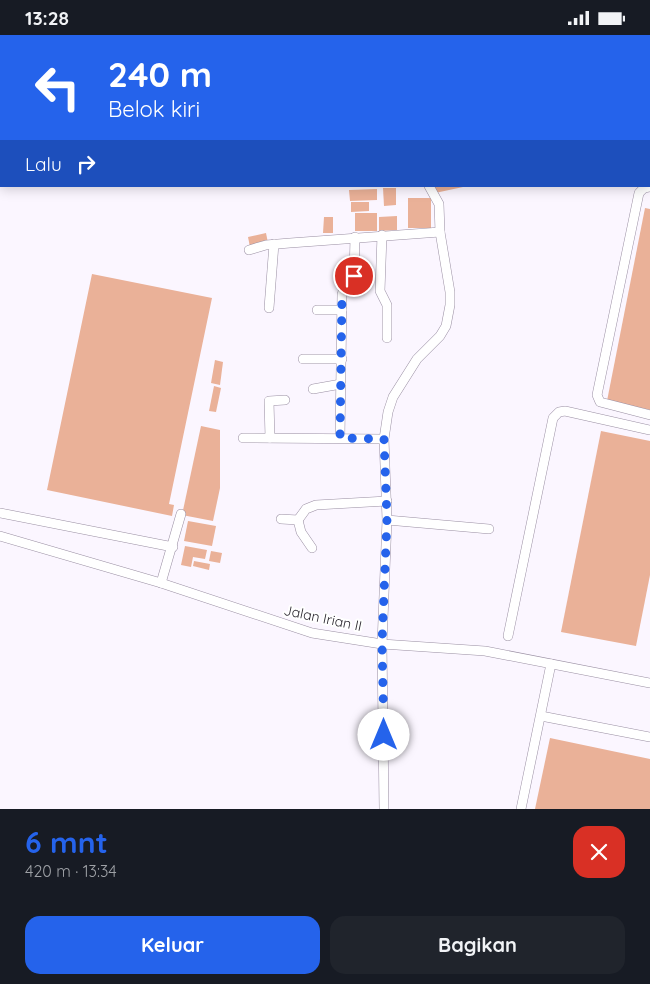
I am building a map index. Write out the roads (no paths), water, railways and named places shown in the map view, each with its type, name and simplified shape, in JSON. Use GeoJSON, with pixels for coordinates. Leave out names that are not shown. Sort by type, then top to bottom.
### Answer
{"type":"FeatureCollection","features":[{"type":"Feature","properties":{"kind":"street"},"geometry":{"type":"LineString","coordinates":[[384,809],[382,643],[387,501],[384,439],[388,412],[394,397],[417,359],[440,336],[448,321],[450,292],[440,232],[438,204],[430,187]]}},
{"type":"Feature","properties":{"kind":"street"},"geometry":{"type":"LineString","coordinates":[[650,187],[644,188],[639,193],[597,395],[600,402],[650,415]]}},
{"type":"Feature","properties":{"kind":"street"},"geometry":{"type":"LineString","coordinates":[[249,249],[354,237],[440,232]]}},
{"type":"Feature","properties":{"kind":"street"},"geometry":{"type":"LineString","coordinates":[[382,235],[380,291],[387,305],[387,338]]}},
{"type":"Feature","properties":{"kind":"street"},"geometry":{"type":"LineString","coordinates":[[340,438],[342,294],[352,282],[354,276],[354,237]]}},
{"type":"Feature","properties":{"kind":"street"},"geometry":{"type":"LineString","coordinates":[[269,308],[274,245]]}},
{"type":"Feature","properties":{"kind":"street"},"geometry":{"type":"LineString","coordinates":[[317,310],[342,309]]}},
{"type":"Feature","properties":{"kind":"street"},"geometry":{"type":"LineString","coordinates":[[303,359],[342,359]]}},
{"type":"Feature","properties":{"kind":"street"},"geometry":{"type":"LineString","coordinates":[[313,389],[341,384]]}},
{"type":"Feature","properties":{"kind":"street"},"geometry":{"type":"LineString","coordinates":[[270,438],[269,401],[285,401]]}},
{"type":"Feature","properties":{"kind":"street"},"geometry":{"type":"LineString","coordinates":[[508,636],[553,418],[559,412],[565,411],[650,430]]}},
{"type":"Feature","properties":{"kind":"street"},"geometry":{"type":"LineString","coordinates":[[244,438],[384,439]]}},
{"type":"Feature","properties":{"kind":"street"},"geometry":{"type":"LineString","coordinates":[[298,520],[306,509],[316,505],[387,501]]}},
{"type":"Feature","properties":{"kind":"street"},"geometry":{"type":"LineString","coordinates":[[0,513],[173,547]]}},
{"type":"Feature","properties":{"kind":"street"},"geometry":{"type":"LineString","coordinates":[[161,583],[173,547],[181,514]]}},
{"type":"Feature","properties":{"kind":"street"},"geometry":{"type":"LineString","coordinates":[[281,519],[298,520]]}},
{"type":"Feature","properties":{"kind":"street"},"geometry":{"type":"LineString","coordinates":[[387,519],[488,529]]}},
{"type":"Feature","properties":{"kind":"street"},"geometry":{"type":"LineString","coordinates":[[298,520],[301,532],[312,548]]}},
{"type":"Feature","properties":{"kind":"street","name":"Jalan Irian II"},"geometry":{"type":"LineString","coordinates":[[0,536],[161,583],[312,633],[382,643],[477,650],[650,682]]}},
{"type":"Feature","properties":{"kind":"street"},"geometry":{"type":"LineString","coordinates":[[521,809],[551,664]]}},
{"type":"Feature","properties":{"kind":"street"},"geometry":{"type":"LineString","coordinates":[[541,716],[650,737]]}}]}
